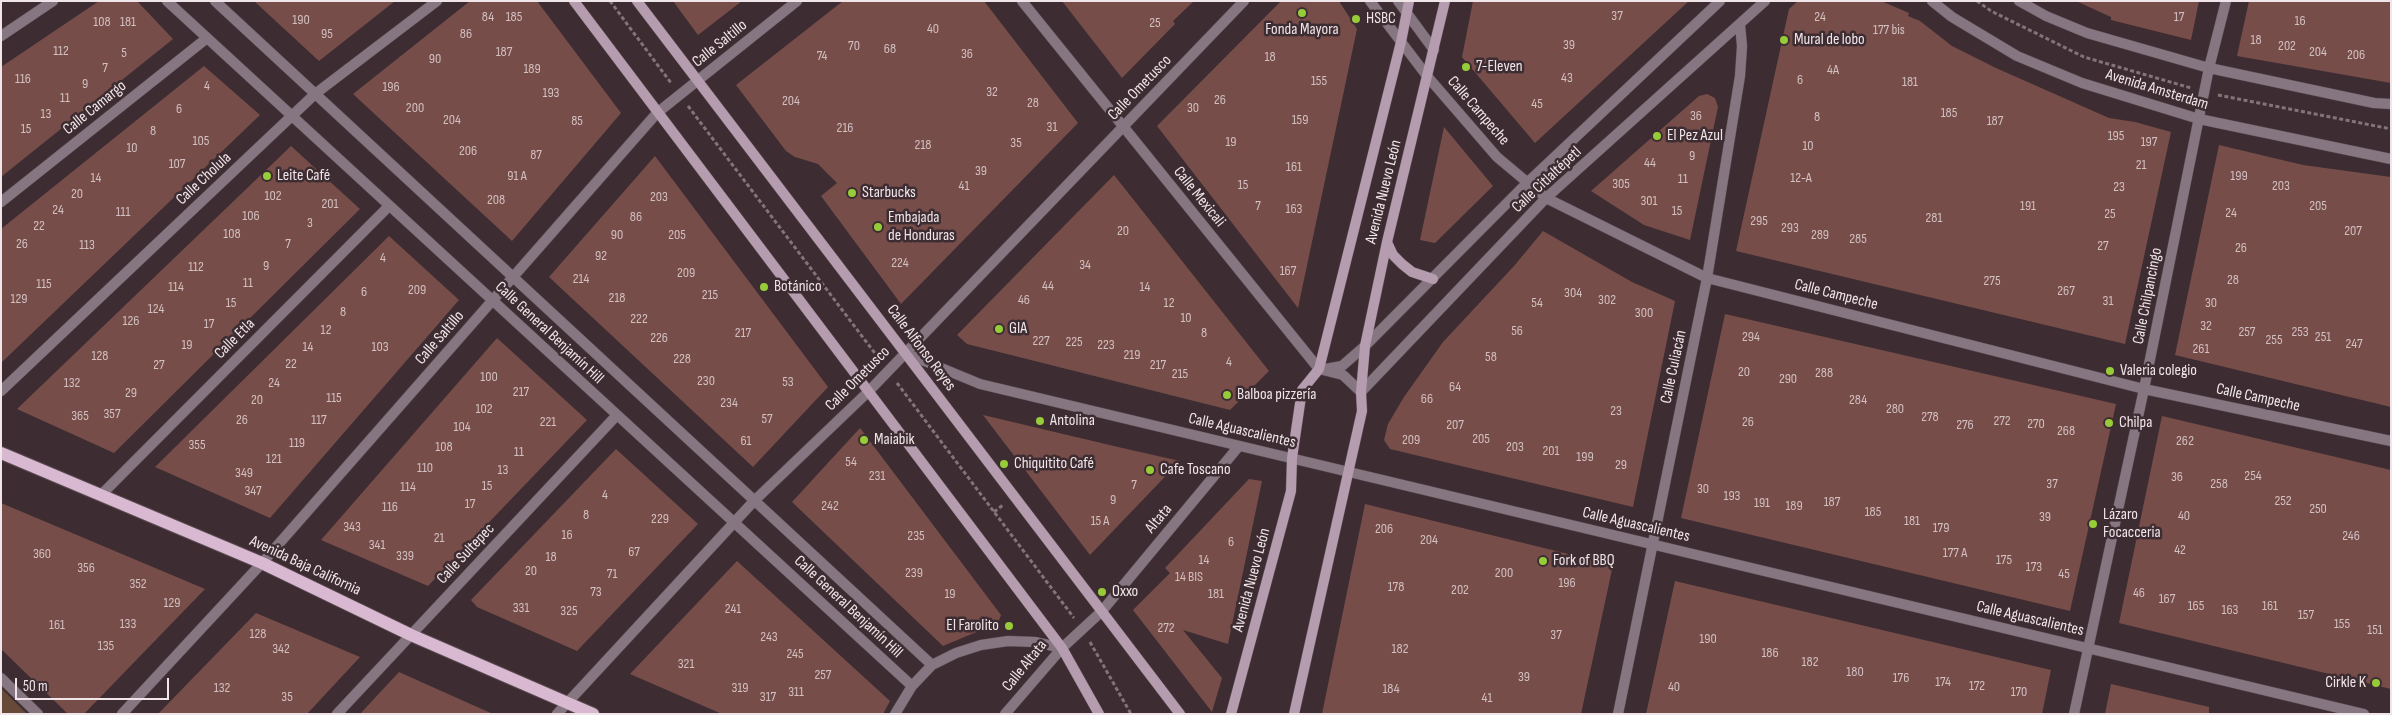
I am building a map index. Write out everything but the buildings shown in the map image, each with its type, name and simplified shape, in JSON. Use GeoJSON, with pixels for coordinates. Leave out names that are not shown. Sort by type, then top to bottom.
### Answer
{"type":"FeatureCollection","features":[{"type":"Feature","properties":{"kind":"main road"},"geometry":{"type":"LineString","coordinates":[[574,1],[1062,648],[1099,714]]}},
{"type":"Feature","properties":{"kind":"main road","name":"Calle Alfonso Reyes"},"geometry":{"type":"LineString","coordinates":[[637,1],[1180,714]]}},
{"type":"Feature","properties":{"kind":"main road","name":"Avenida Nuevo León"},"geometry":{"type":"LineString","coordinates":[[1232,714],[1291,491],[1292,458],[1302,390],[1319,369],[1401,42],[1409,1]]}},
{"type":"Feature","properties":{"kind":"main road","name":"Avenida Nuevo León"},"geometry":{"type":"LineString","coordinates":[[1294,714],[1362,411],[1361,392],[1365,346],[1386,242],[1445,1]]}},
{"type":"Feature","properties":{"kind":"main road"},"geometry":{"type":"LineString","coordinates":[[1386,242],[1393,255],[1412,272],[1433,279]]}},
{"type":"Feature","properties":{"kind":"main road","name":"Avenida Baja California"},"geometry":{"type":"LineString","coordinates":[[1,453],[262,563],[411,635],[593,714]]}},
{"type":"Feature","properties":{"kind":"street"},"geometry":{"type":"LineString","coordinates":[[1,36],[53,1]]}},
{"type":"Feature","properties":{"kind":"street","name":"Calle General Benjamín Hill"},"geometry":{"type":"LineString","coordinates":[[167,1],[912,686]]}},
{"type":"Feature","properties":{"kind":"street","name":"Calle General Benjamín Hill"},"geometry":{"type":"LineString","coordinates":[[215,1],[932,664]]}},
{"type":"Feature","properties":{"kind":"street","name":"Calle Cholula"},"geometry":{"type":"LineString","coordinates":[[1,391],[315,94],[437,1]]}},
{"type":"Feature","properties":{"kind":"street","name":"Calle Saltillo"},"geometry":{"type":"LineString","coordinates":[[122,714],[262,563],[658,113],[798,1]]}},
{"type":"Feature","properties":{"kind":"street","name":"Calle Mexicali"},"geometry":{"type":"LineString","coordinates":[[1022,1],[1319,369]]}},
{"type":"Feature","properties":{"kind":"street","name":"Calle Ometusco"},"geometry":{"type":"LineString","coordinates":[[557,714],[754,501],[888,371],[1244,1]]}},
{"type":"Feature","properties":{"kind":"street","name":"Calle Campeche"},"geometry":{"type":"LineString","coordinates":[[1370,1],[1427,76],[1497,157],[1527,183],[1546,198],[1707,278],[2144,389],[2391,441]]}},
{"type":"Feature","properties":{"kind":"street"},"geometry":{"type":"LineString","coordinates":[[1398,1],[1434,50]]}},
{"type":"Feature","properties":{"kind":"street","name":"Calle Citlaltépetl"},"geometry":{"type":"LineString","coordinates":[[1365,346],[1527,183],[1720,1]]}},
{"type":"Feature","properties":{"kind":"street","name":"Calle Citlaltépetl"},"geometry":{"type":"LineString","coordinates":[[1361,392],[1546,198],[1765,1]]}},
{"type":"Feature","properties":{"kind":"street","name":"Avenida Amsterdam"},"geometry":{"type":"LineString","coordinates":[[1932,1],[1952,17],[2017,56],[2082,83],[2199,119],[2391,159]]}},
{"type":"Feature","properties":{"kind":"street"},"geometry":{"type":"LineString","coordinates":[[2019,1],[2046,16],[2087,33],[2209,68],[2374,103],[2391,104]]}},
{"type":"Feature","properties":{"kind":"street","name":"Calle Chilpancingo"},"geometry":{"type":"LineString","coordinates":[[2074,714],[2144,389],[2209,68],[2226,1]]}},
{"type":"Feature","properties":{"kind":"street","name":"Calle Culiacán"},"geometry":{"type":"LineString","coordinates":[[1618,714],[1707,278],[1740,76],[1742,46],[1740,25]]}},
{"type":"Feature","properties":{"kind":"street","name":"Calle Camargo"},"geometry":{"type":"LineString","coordinates":[[1,202],[207,38]]}},
{"type":"Feature","properties":{"kind":"street","name":"Calle Etla"},"geometry":{"type":"LineString","coordinates":[[102,494],[389,206]]}},
{"type":"Feature","properties":{"kind":"street"},"geometry":{"type":"LineString","coordinates":[[1319,369],[1342,366],[1365,346]]}},
{"type":"Feature","properties":{"kind":"street","name":"Calle Aguascalientes"},"geometry":{"type":"LineString","coordinates":[[905,353],[980,384],[2364,714]]}},
{"type":"Feature","properties":{"kind":"street"},"geometry":{"type":"LineString","coordinates":[[1319,369],[1344,375],[1361,392]]}},
{"type":"Feature","properties":{"kind":"street","name":"Calle Sultepec"},"geometry":{"type":"LineString","coordinates":[[337,714],[617,415]]}},
{"type":"Feature","properties":{"kind":"street","name":"Altata"},"geometry":{"type":"LineString","coordinates":[[1062,648],[1102,611],[1240,446]]}},
{"type":"Feature","properties":{"kind":"street","name":"Calle Altata"},"geometry":{"type":"LineString","coordinates":[[895,714],[912,686],[932,664],[973,648],[1008,641],[1035,642],[1062,648],[1005,714]]}},
{"type":"Feature","properties":{"kind":"street"},"geometry":{"type":"LineString","coordinates":[[1,678],[38,714]]}},
{"type":"Feature","properties":{"kind":"path"},"geometry":{"type":"LineString","coordinates":[[610,1],[1082,629],[1131,714]]}},
{"type":"Feature","properties":{"kind":"path"},"geometry":{"type":"LineString","coordinates":[[1977,1],[1990,11],[2084,57],[2204,92],[2391,129]]}},
{"type":"Feature","properties":{"kind":"shaded area"},"geometry":{"type":"Polygon","coordinates":[[[1,688],[27,714],[1,714],[1,688]]]}},
{"type":"Feature","properties":{"kind":"place","name":"Fonda Mayora"},"geometry":{"type":"Point","coordinates":[1302,13]}},
{"type":"Feature","properties":{"kind":"place","name":"HSBC"},"geometry":{"type":"Point","coordinates":[1356,19]}},
{"type":"Feature","properties":{"kind":"place","name":"Mural de lobo"},"geometry":{"type":"Point","coordinates":[1784,40]}},
{"type":"Feature","properties":{"kind":"place","name":"7-Eleven"},"geometry":{"type":"Point","coordinates":[1466,67]}},
{"type":"Feature","properties":{"kind":"place","name":"El Pez Azul"},"geometry":{"type":"Point","coordinates":[1657,136]}},
{"type":"Feature","properties":{"kind":"place","name":"Leite Café"},"geometry":{"type":"Point","coordinates":[267,176]}},
{"type":"Feature","properties":{"kind":"place","name":"Starbucks"},"geometry":{"type":"Point","coordinates":[852,193]}},
{"type":"Feature","properties":{"kind":"place","name":"Embajada de Honduras"},"geometry":{"type":"Point","coordinates":[878,227]}},
{"type":"Feature","properties":{"kind":"place","name":"Botánico"},"geometry":{"type":"Point","coordinates":[764,287]}},
{"type":"Feature","properties":{"kind":"place","name":"GIA"},"geometry":{"type":"Point","coordinates":[999,329]}},
{"type":"Feature","properties":{"kind":"place","name":"Valeria colegio"},"geometry":{"type":"Point","coordinates":[2110,371]}},
{"type":"Feature","properties":{"kind":"place","name":"Balboa pizzería"},"geometry":{"type":"Point","coordinates":[1227,395]}},
{"type":"Feature","properties":{"kind":"place","name":"Antolina"},"geometry":{"type":"Point","coordinates":[1040,421]}},
{"type":"Feature","properties":{"kind":"place","name":"Chilpa"},"geometry":{"type":"Point","coordinates":[2109,423]}},
{"type":"Feature","properties":{"kind":"place","name":"Maiabik"},"geometry":{"type":"Point","coordinates":[864,440]}},
{"type":"Feature","properties":{"kind":"place","name":"Chiquitito Café"},"geometry":{"type":"Point","coordinates":[1004,464]}},
{"type":"Feature","properties":{"kind":"place","name":"Cafe Toscano"},"geometry":{"type":"Point","coordinates":[1150,470]}},
{"type":"Feature","properties":{"kind":"place","name":"Lázaro Focacceria"},"geometry":{"type":"Point","coordinates":[2093,524]}},
{"type":"Feature","properties":{"kind":"place","name":"Fork of BBQ"},"geometry":{"type":"Point","coordinates":[1543,561]}},
{"type":"Feature","properties":{"kind":"place","name":"Oxxo"},"geometry":{"type":"Point","coordinates":[1102,592]}},
{"type":"Feature","properties":{"kind":"place","name":"El Farolito"},"geometry":{"type":"Point","coordinates":[1009,626]}},
{"type":"Feature","properties":{"kind":"place","name":"Cirkle K"},"geometry":{"type":"Point","coordinates":[2376,683]}}]}
